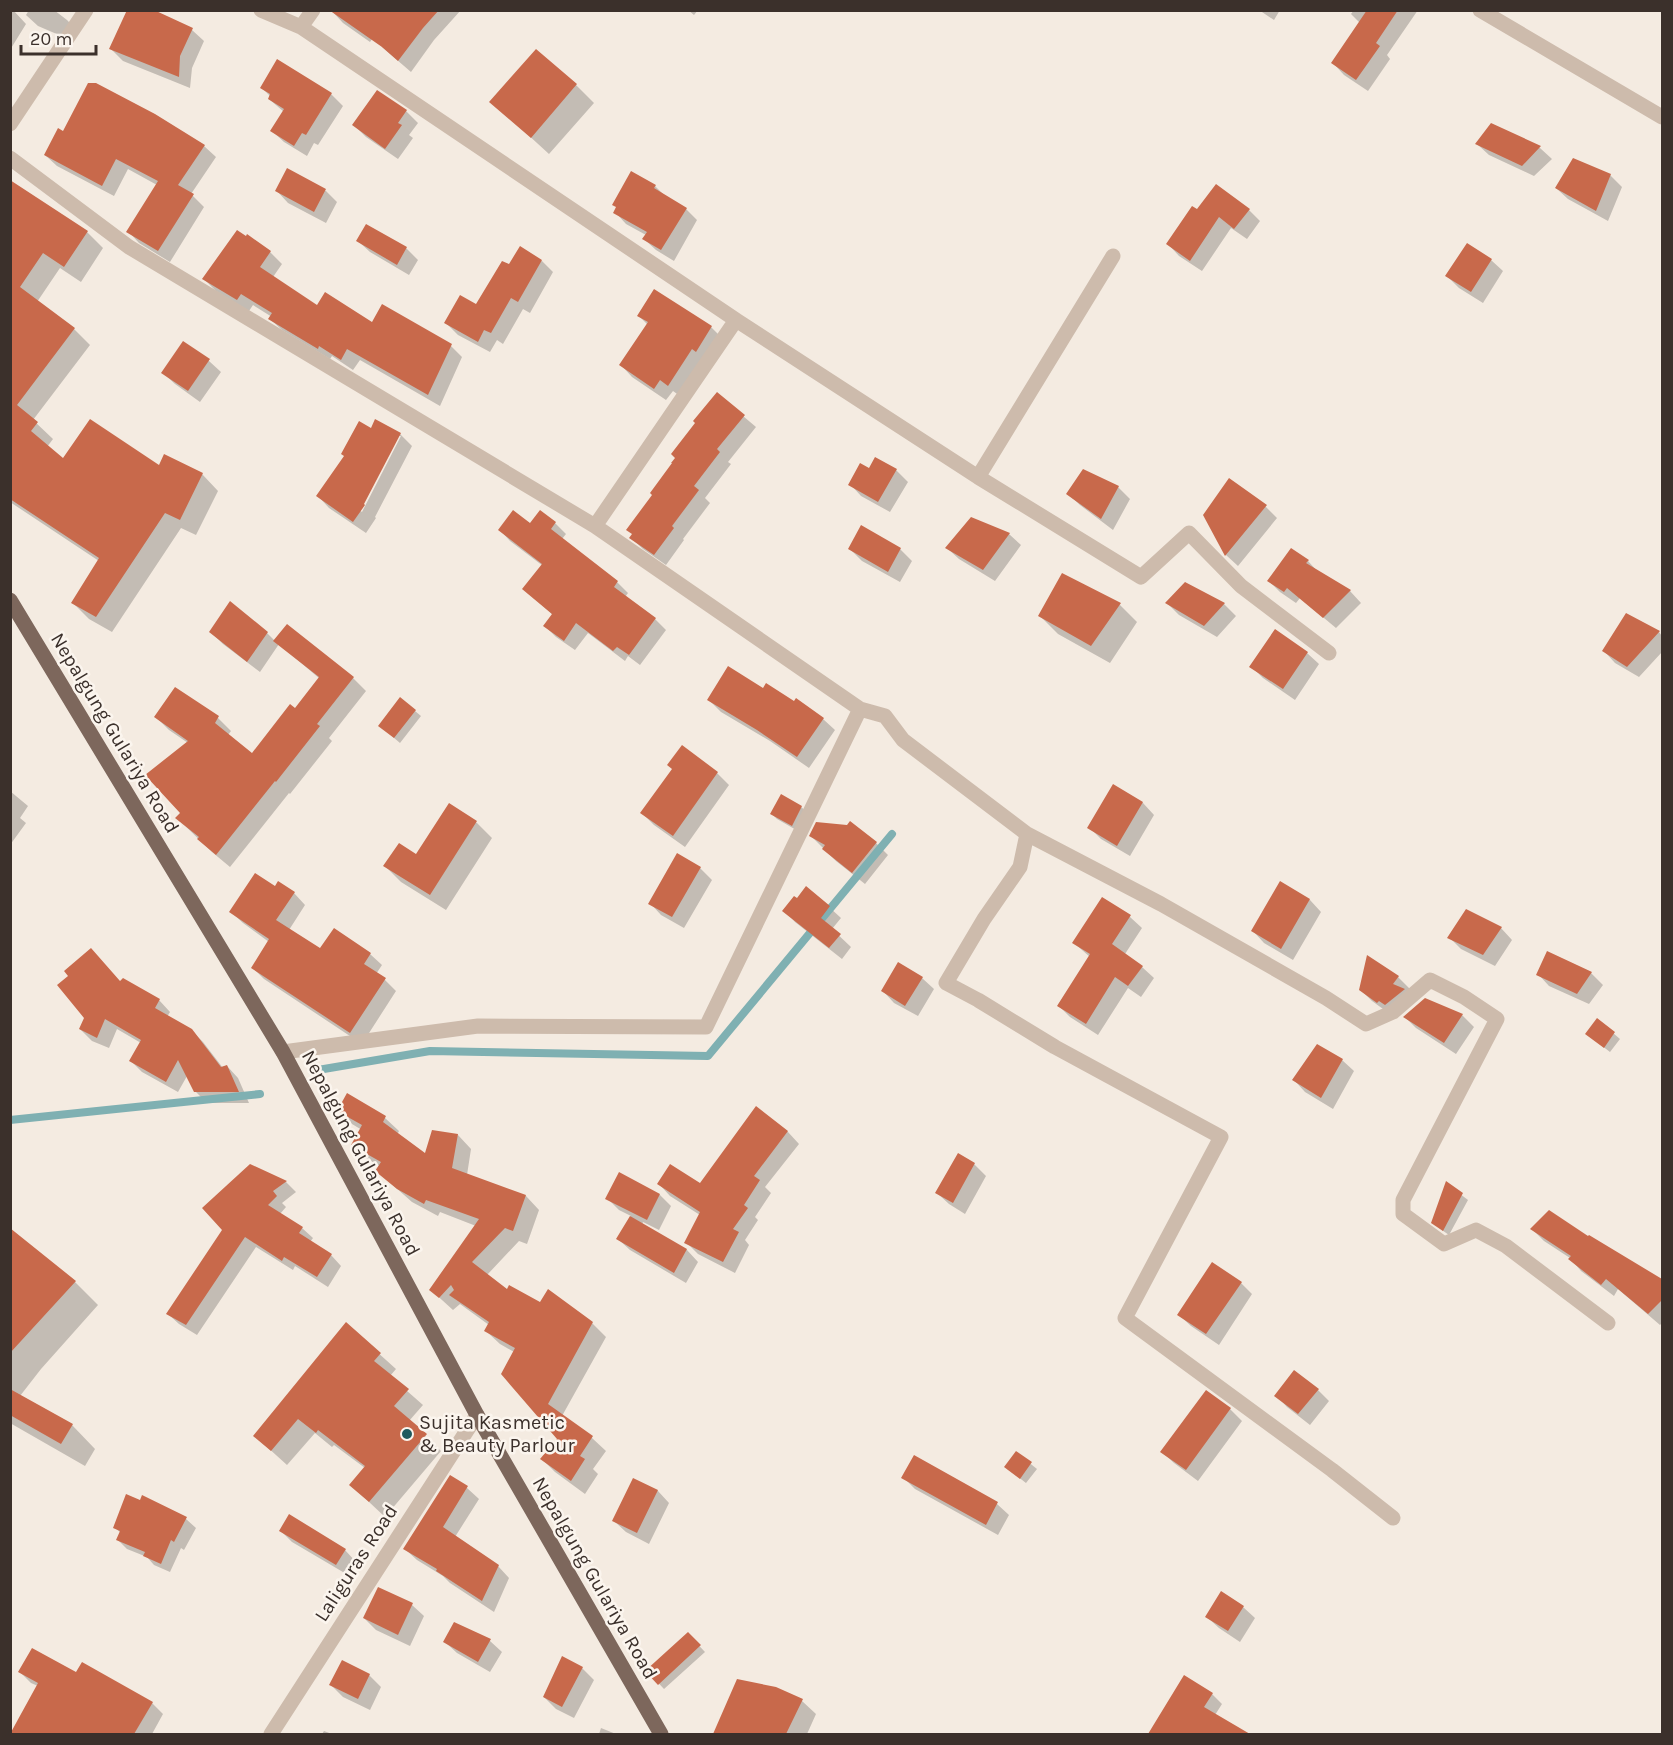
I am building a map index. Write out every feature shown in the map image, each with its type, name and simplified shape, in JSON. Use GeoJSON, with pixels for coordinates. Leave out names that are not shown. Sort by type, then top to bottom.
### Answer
{"type":"FeatureCollection","features":[{"type":"Feature","properties":{"kind":"main road","name":"Nepalgung Gulariya Road"},"geometry":{"type":"LineString","coordinates":[[10,600],[283,1052],[477,1415],[661,1734]]}},
{"type":"Feature","properties":{"kind":"street"},"geometry":{"type":"LineString","coordinates":[[10,124],[86,10]]}},
{"type":"Feature","properties":{"kind":"street"},"geometry":{"type":"LineString","coordinates":[[261,10],[301,27],[736,320],[978,477],[1141,576],[1189,533],[1241,586],[1329,652]]}},
{"type":"Feature","properties":{"kind":"street"},"geometry":{"type":"LineString","coordinates":[[301,27],[314,10]]}},
{"type":"Feature","properties":{"kind":"street"},"geometry":{"type":"LineString","coordinates":[[1480,10],[1662,117]]}},
{"type":"Feature","properties":{"kind":"street"},"geometry":{"type":"LineString","coordinates":[[10,158],[129,248],[595,526],[860,710],[885,716],[903,740],[1027,834],[1161,904],[1315,992],[1366,1024],[1393,1012],[1430,980],[1464,997],[1497,1019],[1403,1200],[1403,1214],[1444,1244],[1476,1230],[1506,1246],[1608,1323]]}},
{"type":"Feature","properties":{"kind":"street"},"geometry":{"type":"LineString","coordinates":[[978,477],[1113,256]]}},
{"type":"Feature","properties":{"kind":"street"},"geometry":{"type":"LineString","coordinates":[[595,526],[736,320]]}},
{"type":"Feature","properties":{"kind":"street"},"geometry":{"type":"LineString","coordinates":[[283,1052],[478,1026],[706,1027],[860,710]]}},
{"type":"Feature","properties":{"kind":"street"},"geometry":{"type":"LineString","coordinates":[[1027,834],[1020,867],[984,919],[946,983],[1055,1047],[1221,1137],[1125,1318],[1332,1470],[1393,1518]]}},
{"type":"Feature","properties":{"kind":"street","name":"Laliguras Road"},"geometry":{"type":"LineString","coordinates":[[271,1734],[477,1415]]}},
{"type":"Feature","properties":{"kind":"building"},"geometry":{"type":"Polygon","coordinates":[[[127,10],[154,10],[193,28],[180,56],[179,77],[109,49],[127,10]]]}},
{"type":"Feature","properties":{"kind":"building"},"geometry":{"type":"Polygon","coordinates":[[[329,10],[439,10],[398,61],[329,10]]]}},
{"type":"Feature","properties":{"kind":"building"},"geometry":{"type":"Polygon","coordinates":[[[1367,10],[1398,10],[1376,43],[1380,46],[1356,80],[1331,63],[1367,10]]]}},
{"type":"Feature","properties":{"kind":"building"},"geometry":{"type":"Polygon","coordinates":[[[536,49],[577,84],[531,138],[489,102],[536,49]]]}},
{"type":"Feature","properties":{"kind":"building"},"geometry":{"type":"Polygon","coordinates":[[[277,59],[332,93],[306,135],[302,133],[294,146],[270,131],[284,109],[268,99],[270,94],[260,88],[277,59]]]}},
{"type":"Feature","properties":{"kind":"building"},"geometry":{"type":"Polygon","coordinates":[[[88,83],[96,83],[155,114],[205,145],[178,185],[194,194],[158,251],[126,232],[158,181],[116,159],[102,186],[44,155],[58,128],[63,131],[88,83]]]}},
{"type":"Feature","properties":{"kind":"building"},"geometry":{"type":"Polygon","coordinates":[[[377,90],[407,110],[398,123],[402,125],[385,149],[352,125],[377,90]]]}},
{"type":"Feature","properties":{"kind":"building"},"geometry":{"type":"Polygon","coordinates":[[[1491,123],[1541,146],[1522,166],[1475,144],[1491,123]]]}},
{"type":"Feature","properties":{"kind":"building"},"geometry":{"type":"Polygon","coordinates":[[[1573,158],[1611,174],[1596,211],[1555,188],[1573,158]]]}},
{"type":"Feature","properties":{"kind":"building"},"geometry":{"type":"Polygon","coordinates":[[[287,168],[326,189],[314,212],[275,191],[287,168]]]}},
{"type":"Feature","properties":{"kind":"building"},"geometry":{"type":"Polygon","coordinates":[[[631,171],[656,185],[654,188],[687,208],[661,250],[642,239],[647,232],[613,213],[616,207],[612,205],[631,171]]]}},
{"type":"Feature","properties":{"kind":"building"},"geometry":{"type":"Polygon","coordinates":[[[10,180],[88,231],[64,267],[43,253],[20,287],[75,328],[17,405],[38,422],[31,431],[63,458],[90,419],[159,465],[164,454],[203,473],[180,520],[165,513],[96,617],[71,603],[99,558],[10,499],[10,180]]]}},
{"type":"Feature","properties":{"kind":"building"},"geometry":{"type":"Polygon","coordinates":[[[1216,184],[1250,209],[1234,229],[1219,217],[1190,261],[1166,244],[1192,206],[1197,209],[1216,184]]]}},
{"type":"Feature","properties":{"kind":"building"},"geometry":{"type":"Polygon","coordinates":[[[366,224],[407,247],[397,265],[356,241],[366,224]]]}},
{"type":"Feature","properties":{"kind":"building"},"geometry":{"type":"Polygon","coordinates":[[[237,230],[246,236],[247,234],[271,251],[260,267],[317,305],[325,292],[372,322],[382,304],[452,344],[428,395],[347,349],[341,360],[319,346],[318,349],[268,319],[272,313],[241,294],[237,300],[202,279],[237,230]]]}},
{"type":"Feature","properties":{"kind":"building"},"geometry":{"type":"Polygon","coordinates":[[[1467,243],[1492,259],[1471,292],[1445,276],[1467,243]]]}},
{"type":"Feature","properties":{"kind":"building"},"geometry":{"type":"Polygon","coordinates":[[[520,246],[542,260],[518,302],[511,298],[491,333],[484,330],[478,342],[444,323],[460,295],[476,304],[502,261],[509,264],[520,246]]]}},
{"type":"Feature","properties":{"kind":"building"},"geometry":{"type":"Polygon","coordinates":[[[654,289],[712,326],[696,352],[692,349],[668,386],[660,380],[654,389],[619,365],[648,322],[637,316],[654,289]]]}},
{"type":"Feature","properties":{"kind":"building"},"geometry":{"type":"Polygon","coordinates":[[[183,341],[210,359],[188,391],[161,373],[183,341]]]}},
{"type":"Feature","properties":{"kind":"building"},"geometry":{"type":"Polygon","coordinates":[[[717,392],[745,415],[717,449],[720,452],[694,486],[699,490],[654,555],[629,538],[632,534],[626,530],[652,495],[650,493],[675,458],[671,454],[695,423],[693,421],[717,392]]]}},
{"type":"Feature","properties":{"kind":"building"},"geometry":{"type":"Polygon","coordinates":[[[375,419],[401,433],[365,505],[353,522],[316,496],[344,456],[341,454],[359,421],[371,428],[375,419]]]}},
{"type":"Feature","properties":{"kind":"building"},"geometry":{"type":"Polygon","coordinates":[[[875,457],[897,469],[878,502],[848,485],[860,463],[869,468],[875,457]]]}},
{"type":"Feature","properties":{"kind":"building"},"geometry":{"type":"Polygon","coordinates":[[[1083,469],[1119,486],[1101,519],[1066,494],[1083,469]]]}},
{"type":"Feature","properties":{"kind":"building"},"geometry":{"type":"Polygon","coordinates":[[[1229,478],[1267,505],[1225,556],[1203,515],[1229,478]]]}},
{"type":"Feature","properties":{"kind":"building"},"geometry":{"type":"Polygon","coordinates":[[[513,510],[530,523],[540,510],[556,522],[551,529],[618,581],[614,587],[656,618],[629,655],[617,647],[613,651],[576,623],[564,641],[543,626],[552,614],[522,589],[542,564],[498,530],[513,510]]]}},
{"type":"Feature","properties":{"kind":"building"},"geometry":{"type":"Polygon","coordinates":[[[971,517],[1010,533],[983,570],[945,548],[971,517]]]}},
{"type":"Feature","properties":{"kind":"building"},"geometry":{"type":"Polygon","coordinates":[[[861,525],[901,548],[888,572],[848,549],[861,525]]]}},
{"type":"Feature","properties":{"kind":"building"},"geometry":{"type":"Polygon","coordinates":[[[1291,548],[1309,560],[1306,563],[1351,590],[1323,618],[1287,588],[1284,592],[1267,581],[1291,548]]]}},
{"type":"Feature","properties":{"kind":"building"},"geometry":{"type":"Polygon","coordinates":[[[1062,573],[1121,603],[1091,646],[1038,616],[1062,573]]]}},
{"type":"Feature","properties":{"kind":"building"},"geometry":{"type":"Polygon","coordinates":[[[1185,582],[1225,603],[1204,626],[1165,603],[1185,582]]]}},
{"type":"Feature","properties":{"kind":"building"},"geometry":{"type":"Polygon","coordinates":[[[230,601],[268,632],[247,662],[209,632],[230,601]]]}},
{"type":"Feature","properties":{"kind":"building"},"geometry":{"type":"Polygon","coordinates":[[[1626,613],[1660,631],[1627,667],[1602,651],[1626,613]]]}},
{"type":"Feature","properties":{"kind":"building"},"geometry":{"type":"Polygon","coordinates":[[[287,624],[354,677],[317,724],[320,726],[216,855],[197,839],[199,837],[175,818],[180,813],[145,775],[188,741],[154,717],[175,687],[219,716],[215,723],[252,753],[290,704],[295,708],[319,677],[273,641],[287,624]]]}},
{"type":"Feature","properties":{"kind":"building"},"geometry":{"type":"Polygon","coordinates":[[[1275,629],[1308,652],[1283,689],[1249,667],[1275,629]]]}},
{"type":"Feature","properties":{"kind":"building"},"geometry":{"type":"Polygon","coordinates":[[[728,666],[763,688],[766,683],[794,701],[796,698],[824,718],[797,757],[707,700],[728,666]]]}},
{"type":"Feature","properties":{"kind":"building"},"geometry":{"type":"Polygon","coordinates":[[[400,697],[416,710],[394,738],[378,726],[400,697]]]}},
{"type":"Feature","properties":{"kind":"building"},"geometry":{"type":"Polygon","coordinates":[[[682,745],[718,772],[673,836],[640,813],[672,769],[667,765],[682,745]]]}},
{"type":"Feature","properties":{"kind":"building"},"geometry":{"type":"Polygon","coordinates":[[[1113,784],[1143,802],[1117,846],[1087,828],[1113,784]]]}},
{"type":"Feature","properties":{"kind":"building"},"geometry":{"type":"Polygon","coordinates":[[[781,794],[802,806],[792,826],[770,814],[781,794]]]}},
{"type":"Feature","properties":{"kind":"building"},"geometry":{"type":"Polygon","coordinates":[[[449,803],[477,821],[430,895],[383,866],[399,843],[416,854],[449,803]]]}},
{"type":"Feature","properties":{"kind":"building"},"geometry":{"type":"Polygon","coordinates":[[[850,821],[877,842],[852,873],[822,849],[825,845],[809,836],[816,822],[847,825],[850,821]]]}},
{"type":"Feature","properties":{"kind":"building"},"geometry":{"type":"Polygon","coordinates":[[[677,853],[701,867],[672,917],[648,904],[677,853]]]}},
{"type":"Feature","properties":{"kind":"building"},"geometry":{"type":"Polygon","coordinates":[[[255,873],[275,886],[278,881],[295,892],[276,920],[320,948],[334,928],[371,953],[364,964],[386,978],[350,1033],[251,968],[269,939],[229,912],[255,873]]]}},
{"type":"Feature","properties":{"kind":"building"},"geometry":{"type":"Polygon","coordinates":[[[1280,881],[1310,899],[1281,949],[1251,931],[1280,881]]]}},
{"type":"Feature","properties":{"kind":"building"},"geometry":{"type":"Polygon","coordinates":[[[806,886],[830,906],[821,918],[841,934],[829,948],[782,911],[794,896],[797,898],[806,886]]]}},
{"type":"Feature","properties":{"kind":"building"},"geometry":{"type":"Polygon","coordinates":[[[1102,897],[1131,915],[1112,944],[1143,966],[1128,986],[1115,977],[1086,1024],[1057,1006],[1090,954],[1072,943],[1102,897]]]}},
{"type":"Feature","properties":{"kind":"building"},"geometry":{"type":"Polygon","coordinates":[[[1466,909],[1502,927],[1483,955],[1447,938],[1466,909]]]}},
{"type":"Feature","properties":{"kind":"building"},"geometry":{"type":"Polygon","coordinates":[[[91,948],[120,981],[123,978],[160,999],[155,1008],[192,1029],[221,1067],[227,1065],[239,1092],[194,1092],[178,1060],[166,1082],[129,1061],[141,1040],[105,1019],[97,1038],[79,1029],[84,1018],[57,985],[68,976],[64,971],[91,948]]]}},
{"type":"Feature","properties":{"kind":"building"},"geometry":{"type":"Polygon","coordinates":[[[1547,951],[1592,972],[1577,994],[1536,975],[1547,951]]]}},
{"type":"Feature","properties":{"kind":"building"},"geometry":{"type":"Polygon","coordinates":[[[1367,955],[1399,976],[1393,984],[1405,989],[1385,1005],[1379,1001],[1377,1003],[1359,990],[1367,955]]]}},
{"type":"Feature","properties":{"kind":"building"},"geometry":{"type":"Polygon","coordinates":[[[898,962],[923,977],[905,1006],[881,991],[898,962]]]}},
{"type":"Feature","properties":{"kind":"building"},"geometry":{"type":"Polygon","coordinates":[[[1425,998],[1463,1014],[1444,1043],[1403,1017],[1425,998]]]}},
{"type":"Feature","properties":{"kind":"building"},"geometry":{"type":"Polygon","coordinates":[[[1597,1018],[1615,1032],[1604,1048],[1585,1034],[1597,1018]]]}},
{"type":"Feature","properties":{"kind":"building"},"geometry":{"type":"Polygon","coordinates":[[[1317,1044],[1343,1059],[1321,1098],[1292,1080],[1317,1044]]]}},
{"type":"Feature","properties":{"kind":"building"},"geometry":{"type":"Polygon","coordinates":[[[347,1093],[386,1116],[383,1122],[425,1153],[432,1130],[458,1134],[452,1168],[526,1195],[513,1231],[505,1228],[472,1262],[507,1289],[509,1285],[540,1302],[548,1289],[593,1322],[548,1404],[593,1436],[580,1456],[585,1459],[571,1481],[540,1459],[557,1439],[501,1374],[515,1348],[484,1331],[489,1322],[449,1295],[454,1290],[451,1285],[439,1298],[429,1290],[479,1219],[426,1200],[424,1204],[397,1189],[375,1171],[381,1162],[351,1145],[362,1125],[337,1111],[347,1093]]]}},
{"type":"Feature","properties":{"kind":"building"},"geometry":{"type":"Polygon","coordinates":[[[756,1106],[788,1131],[754,1176],[760,1180],[744,1205],[748,1208],[733,1229],[739,1232],[723,1262],[684,1243],[700,1212],[657,1184],[670,1164],[700,1183],[756,1106]]]}},
{"type":"Feature","properties":{"kind":"building"},"geometry":{"type":"Polygon","coordinates":[[[958,1153],[975,1163],[953,1203],[935,1193],[958,1153]]]}},
{"type":"Feature","properties":{"kind":"building"},"geometry":{"type":"Polygon","coordinates":[[[250,1164],[287,1181],[273,1191],[277,1196],[268,1205],[303,1227],[299,1233],[332,1254],[317,1277],[284,1257],[282,1261],[245,1237],[186,1325],[166,1314],[222,1230],[202,1208],[250,1164]]]}},
{"type":"Feature","properties":{"kind":"building"},"geometry":{"type":"Polygon","coordinates":[[[619,1172],[660,1194],[647,1220],[605,1199],[619,1172]]]}},
{"type":"Feature","properties":{"kind":"building"},"geometry":{"type":"Polygon","coordinates":[[[1446,1181],[1463,1193],[1443,1231],[1431,1223],[1446,1181]]]}},
{"type":"Feature","properties":{"kind":"building"},"geometry":{"type":"Polygon","coordinates":[[[1549,1210],[1588,1236],[1662,1279],[1662,1300],[1648,1314],[1606,1279],[1601,1285],[1568,1259],[1571,1256],[1530,1229],[1549,1210]]]}},
{"type":"Feature","properties":{"kind":"building"},"geometry":{"type":"Polygon","coordinates":[[[630,1216],[687,1249],[674,1273],[616,1239],[630,1216]]]}},
{"type":"Feature","properties":{"kind":"building"},"geometry":{"type":"Polygon","coordinates":[[[10,1228],[76,1281],[10,1353],[10,1228]]]}},
{"type":"Feature","properties":{"kind":"building"},"geometry":{"type":"Polygon","coordinates":[[[1212,1262],[1242,1282],[1206,1334],[1177,1315],[1212,1262]]]}},
{"type":"Feature","properties":{"kind":"building"},"geometry":{"type":"Polygon","coordinates":[[[346,1322],[381,1353],[374,1361],[409,1389],[394,1406],[427,1434],[369,1502],[349,1485],[365,1466],[318,1430],[316,1433],[298,1419],[271,1451],[253,1436],[346,1322]]]}},
{"type":"Feature","properties":{"kind":"building"},"geometry":{"type":"Polygon","coordinates":[[[1294,1370],[1319,1389],[1298,1414],[1274,1396],[1294,1370]]]}},
{"type":"Feature","properties":{"kind":"building"},"geometry":{"type":"Polygon","coordinates":[[[10,1389],[73,1424],[61,1444],[10,1415],[10,1389]]]}},
{"type":"Feature","properties":{"kind":"building"},"geometry":{"type":"Polygon","coordinates":[[[1206,1390],[1231,1408],[1186,1470],[1160,1452],[1206,1390]]]}},
{"type":"Feature","properties":{"kind":"building"},"geometry":{"type":"Polygon","coordinates":[[[1016,1451],[1032,1462],[1020,1479],[1004,1467],[1016,1451]]]}},
{"type":"Feature","properties":{"kind":"building"},"geometry":{"type":"Polygon","coordinates":[[[914,1455],[998,1502],[986,1525],[901,1478],[914,1455]]]}},
{"type":"Feature","properties":{"kind":"building"},"geometry":{"type":"Polygon","coordinates":[[[450,1475],[468,1486],[443,1527],[499,1565],[482,1601],[436,1571],[437,1569],[403,1549],[450,1475]]]}},
{"type":"Feature","properties":{"kind":"building"},"geometry":{"type":"Polygon","coordinates":[[[633,1478],[658,1490],[637,1533],[612,1521],[633,1478]]]}},
{"type":"Feature","properties":{"kind":"building"},"geometry":{"type":"Polygon","coordinates":[[[126,1494],[140,1500],[142,1495],[187,1517],[174,1542],[171,1540],[161,1564],[143,1556],[145,1552],[116,1540],[120,1531],[113,1528],[126,1494]]]}},
{"type":"Feature","properties":{"kind":"building"},"geometry":{"type":"Polygon","coordinates":[[[289,1514],[346,1549],[336,1565],[279,1531],[289,1514]]]}},
{"type":"Feature","properties":{"kind":"building"},"geometry":{"type":"Polygon","coordinates":[[[378,1587],[413,1603],[398,1635],[363,1618],[378,1587]]]}},
{"type":"Feature","properties":{"kind":"building"},"geometry":{"type":"Polygon","coordinates":[[[1221,1591],[1244,1606],[1228,1631],[1205,1617],[1221,1591]]]}},
{"type":"Feature","properties":{"kind":"building"},"geometry":{"type":"Polygon","coordinates":[[[454,1622],[491,1639],[478,1662],[443,1642],[454,1622]]]}},
{"type":"Feature","properties":{"kind":"building"},"geometry":{"type":"Polygon","coordinates":[[[688,1632],[701,1645],[658,1685],[645,1671],[688,1632]]]}},
{"type":"Feature","properties":{"kind":"building"},"geometry":{"type":"Polygon","coordinates":[[[32,1648],[76,1672],[82,1662],[153,1702],[134,1734],[10,1734],[38,1683],[18,1672],[32,1648]]]}},
{"type":"Feature","properties":{"kind":"building"},"geometry":{"type":"Polygon","coordinates":[[[562,1656],[583,1667],[562,1707],[543,1697],[562,1656]]]}},
{"type":"Feature","properties":{"kind":"building"},"geometry":{"type":"Polygon","coordinates":[[[342,1660],[370,1674],[358,1699],[329,1685],[342,1660]]]}},
{"type":"Feature","properties":{"kind":"building"},"geometry":{"type":"Polygon","coordinates":[[[1184,1675],[1213,1693],[1204,1707],[1250,1734],[1148,1734],[1184,1675]]]}},
{"type":"Feature","properties":{"kind":"building"},"geometry":{"type":"Polygon","coordinates":[[[737,1679],[776,1687],[803,1699],[786,1734],[713,1734],[737,1679]]]}},
{"type":"Feature","properties":{"kind":"waterway"},"geometry":{"type":"LineString","coordinates":[[312,1071],[430,1051],[708,1056],[892,834]]}},
{"type":"Feature","properties":{"kind":"waterway"},"geometry":{"type":"LineString","coordinates":[[10,1120],[260,1094]]}},
{"type":"Feature","properties":{"kind":"place","name":"Sujita Kasmetic & Beauty Parlour"},"geometry":{"type":"Point","coordinates":[407,1434]}}]}
